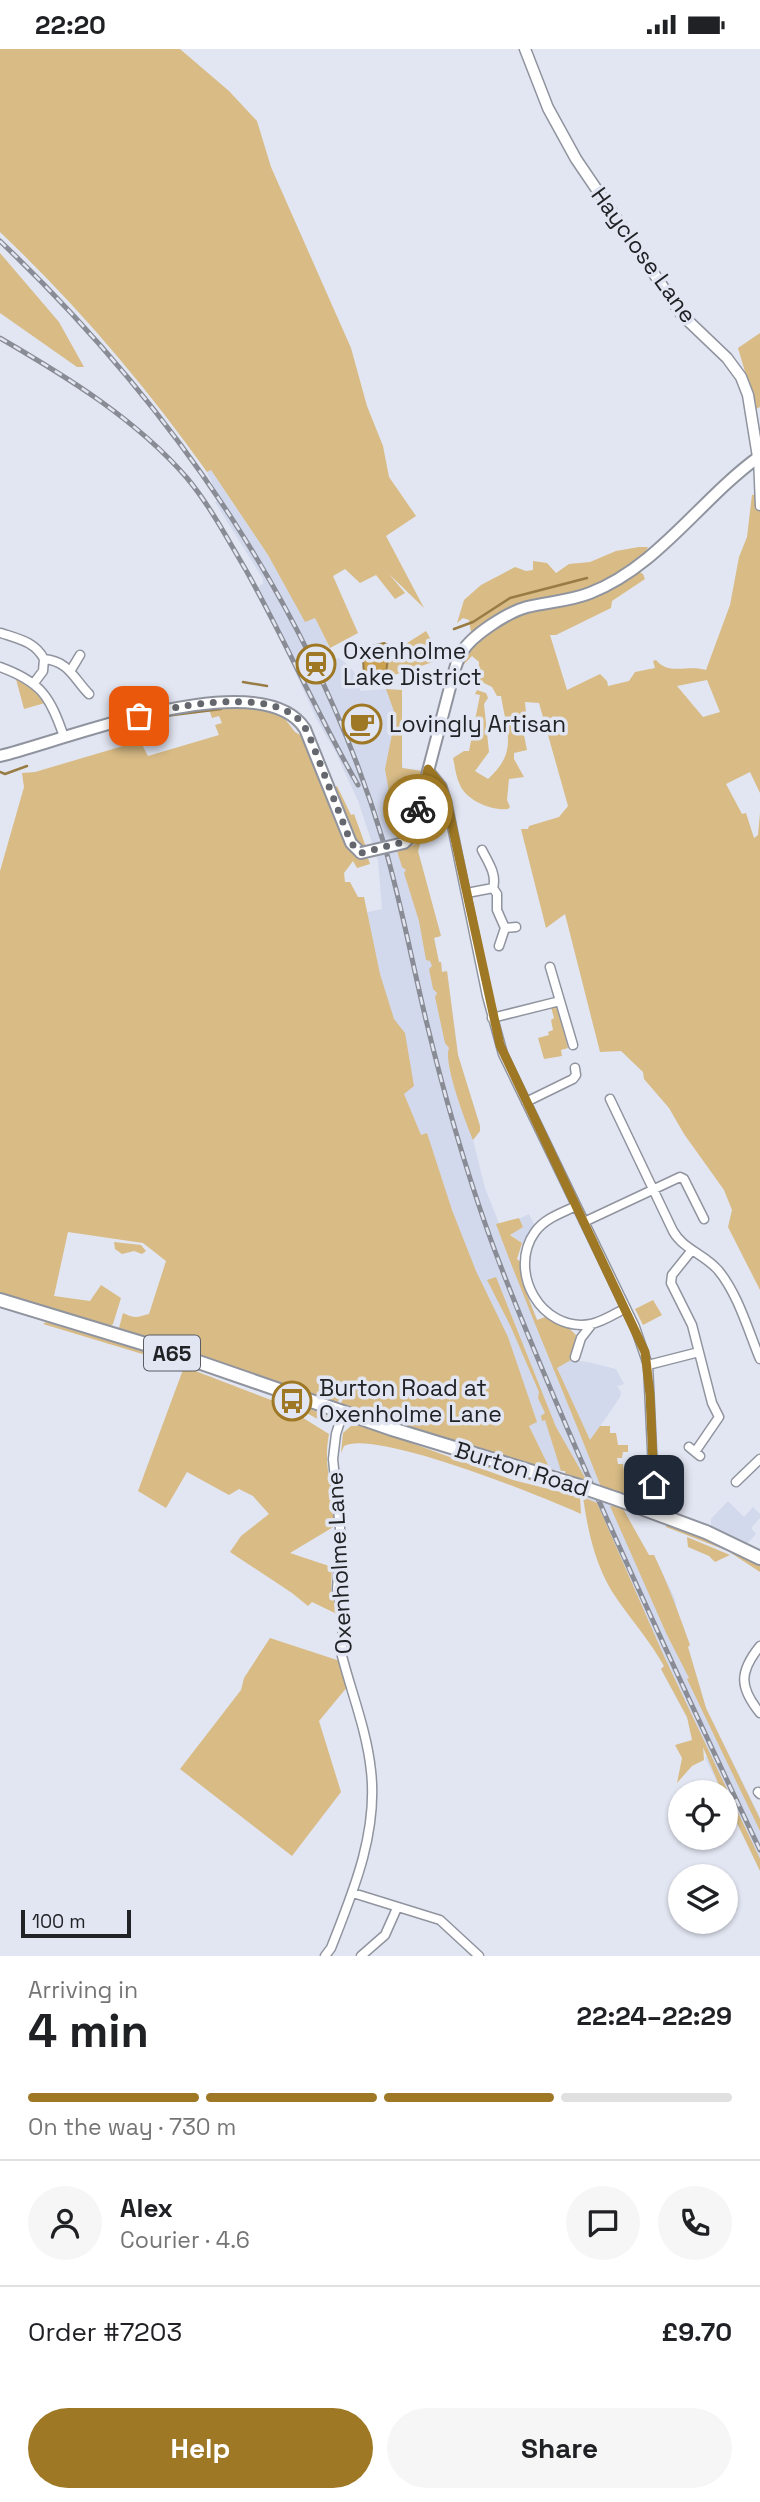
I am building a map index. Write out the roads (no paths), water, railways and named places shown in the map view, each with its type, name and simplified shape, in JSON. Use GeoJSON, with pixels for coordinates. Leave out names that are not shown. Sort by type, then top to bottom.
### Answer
{"type":"FeatureCollection","features":[{"type":"Feature","properties":{"kind":"main road"},"geometry":{"type":"LineString","coordinates":[[0,756],[178,707],[253,703],[281,709],[297,717],[305,729],[351,843],[361,853],[404,843],[411,837],[457,661],[470,642],[517,610],[589,594],[619,579],[647,559],[759,456]]}},
{"type":"Feature","properties":{"kind":"main road","name":"Burton Road"},"geometry":{"type":"LineString","coordinates":[[0,1300],[155,1347],[343,1412],[579,1486],[706,1532],[760,1558]]}},
{"type":"Feature","properties":{"kind":"street","name":"Hayclose Lane"},"geometry":{"type":"LineString","coordinates":[[525,49],[548,108],[576,159],[682,315],[727,358],[741,377],[748,395],[759,456]]}},
{"type":"Feature","properties":{"kind":"street"},"geometry":{"type":"LineString","coordinates":[[759,456],[760,506]]}},
{"type":"Feature","properties":{"kind":"street"},"geometry":{"type":"LineString","coordinates":[[1,633],[28,642],[40,652],[44,659],[43,671],[34,683]]}},
{"type":"Feature","properties":{"kind":"street"},"geometry":{"type":"LineString","coordinates":[[71,670],[80,655]]}},
{"type":"Feature","properties":{"kind":"street"},"geometry":{"type":"LineString","coordinates":[[44,659],[51,659],[71,670],[89,694]]}},
{"type":"Feature","properties":{"kind":"street"},"geometry":{"type":"LineString","coordinates":[[0,667],[34,683],[51,703],[64,737]]}},
{"type":"Feature","properties":{"kind":"street"},"geometry":{"type":"LineString","coordinates":[[428,769],[437,777],[444,790],[492,1018],[503,1054],[643,1346],[648,1365],[655,1513]]}},
{"type":"Feature","properties":{"kind":"street"},"geometry":{"type":"LineString","coordinates":[[483,850],[493,871],[497,910],[505,927],[499,946]]}},
{"type":"Feature","properties":{"kind":"street"},"geometry":{"type":"LineString","coordinates":[[467,893],[493,888]]}},
{"type":"Feature","properties":{"kind":"street"},"geometry":{"type":"LineString","coordinates":[[505,927],[516,927]]}},
{"type":"Feature","properties":{"kind":"street"},"geometry":{"type":"LineString","coordinates":[[550,967],[572,1045]]}},
{"type":"Feature","properties":{"kind":"street"},"geometry":{"type":"LineString","coordinates":[[492,1018],[560,1001]]}},
{"type":"Feature","properties":{"kind":"street"},"geometry":{"type":"LineString","coordinates":[[526,1102],[573,1079],[576,1075],[575,1068]]}},
{"type":"Feature","properties":{"kind":"street"},"geometry":{"type":"LineString","coordinates":[[610,1098],[618,1107],[676,1237],[708,1259],[724,1279],[760,1359]]}},
{"type":"Feature","properties":{"kind":"street"},"geometry":{"type":"LineString","coordinates":[[584,1221],[682,1177],[704,1219]]}},
{"type":"Feature","properties":{"kind":"street"},"geometry":{"type":"LineString","coordinates":[[576,1206],[547,1220],[529,1242],[524,1262],[534,1298],[550,1314],[576,1324],[592,1324],[626,1308]]}},
{"type":"Feature","properties":{"kind":"street"},"geometry":{"type":"LineString","coordinates":[[692,1250],[670,1280],[692,1325],[712,1403],[719,1417],[695,1452]]}},
{"type":"Feature","properties":{"kind":"street"},"geometry":{"type":"LineString","coordinates":[[576,1324],[581,1338]]}},
{"type":"Feature","properties":{"kind":"street"},"geometry":{"type":"LineString","coordinates":[[575,1357],[581,1338],[592,1324]]}},
{"type":"Feature","properties":{"kind":"street"},"geometry":{"type":"LineString","coordinates":[[648,1365],[699,1352]]}},
{"type":"Feature","properties":{"kind":"street","name":"Oxenholme Lane"},"geometry":{"type":"LineString","coordinates":[[325,1956],[331,1948],[353,1893],[366,1847],[372,1774],[342,1656],[343,1617],[337,1589],[341,1538],[333,1459],[336,1434],[343,1412]]}},
{"type":"Feature","properties":{"kind":"street"},"geometry":{"type":"LineString","coordinates":[[736,1482],[760,1459]]}},
{"type":"Feature","properties":{"kind":"street"},"geometry":{"type":"LineString","coordinates":[[760,1646],[746,1668],[744,1682],[745,1693],[760,1713]]}},
{"type":"Feature","properties":{"kind":"street"},"geometry":{"type":"LineString","coordinates":[[353,1893],[440,1920],[479,1956]]}},
{"type":"Feature","properties":{"kind":"street"},"geometry":{"type":"LineString","coordinates":[[361,1956],[385,1935],[397,1907]]}},
{"type":"Feature","properties":{"kind":"waterway"},"geometry":{"type":"LineString","coordinates":[[454,629],[473,622],[510,598],[587,578]]}},
{"type":"Feature","properties":{"kind":"waterway"},"geometry":{"type":"LineString","coordinates":[[388,654],[412,659],[434,647]]}},
{"type":"Feature","properties":{"kind":"waterway"},"geometry":{"type":"LineString","coordinates":[[243,682],[267,686]]}},
{"type":"Feature","properties":{"kind":"waterway"},"geometry":{"type":"LineString","coordinates":[[157,717],[221,707]]}},
{"type":"Feature","properties":{"kind":"waterway"},"geometry":{"type":"LineString","coordinates":[[138,723],[150,719]]}},
{"type":"Feature","properties":{"kind":"waterway"},"geometry":{"type":"LineString","coordinates":[[0,772],[5,774],[27,766]]}},
{"type":"Feature","properties":{"kind":"railway"},"geometry":{"type":"LineString","coordinates":[[0,241],[64,305],[124,373],[180,444],[231,518],[278,595],[319,675],[355,758],[384,844],[446,1099],[496,1254],[614,1536],[760,1850]]}},
{"type":"Feature","properties":{"kind":"railway"},"geometry":{"type":"LineString","coordinates":[[0,338],[100,400],[146,437],[196,489],[247,572],[358,785]]}},
{"type":"Feature","properties":{"kind":"place","name":"Oxenholme Lake District"},"geometry":{"type":"Point","coordinates":[316,664]}},
{"type":"Feature","properties":{"kind":"place","name":"Lovingly Artisan"},"geometry":{"type":"Point","coordinates":[362,724]}},
{"type":"Feature","properties":{"kind":"place","name":"Burton Road at Oxenholme Lane"},"geometry":{"type":"Point","coordinates":[292,1401]}}]}
